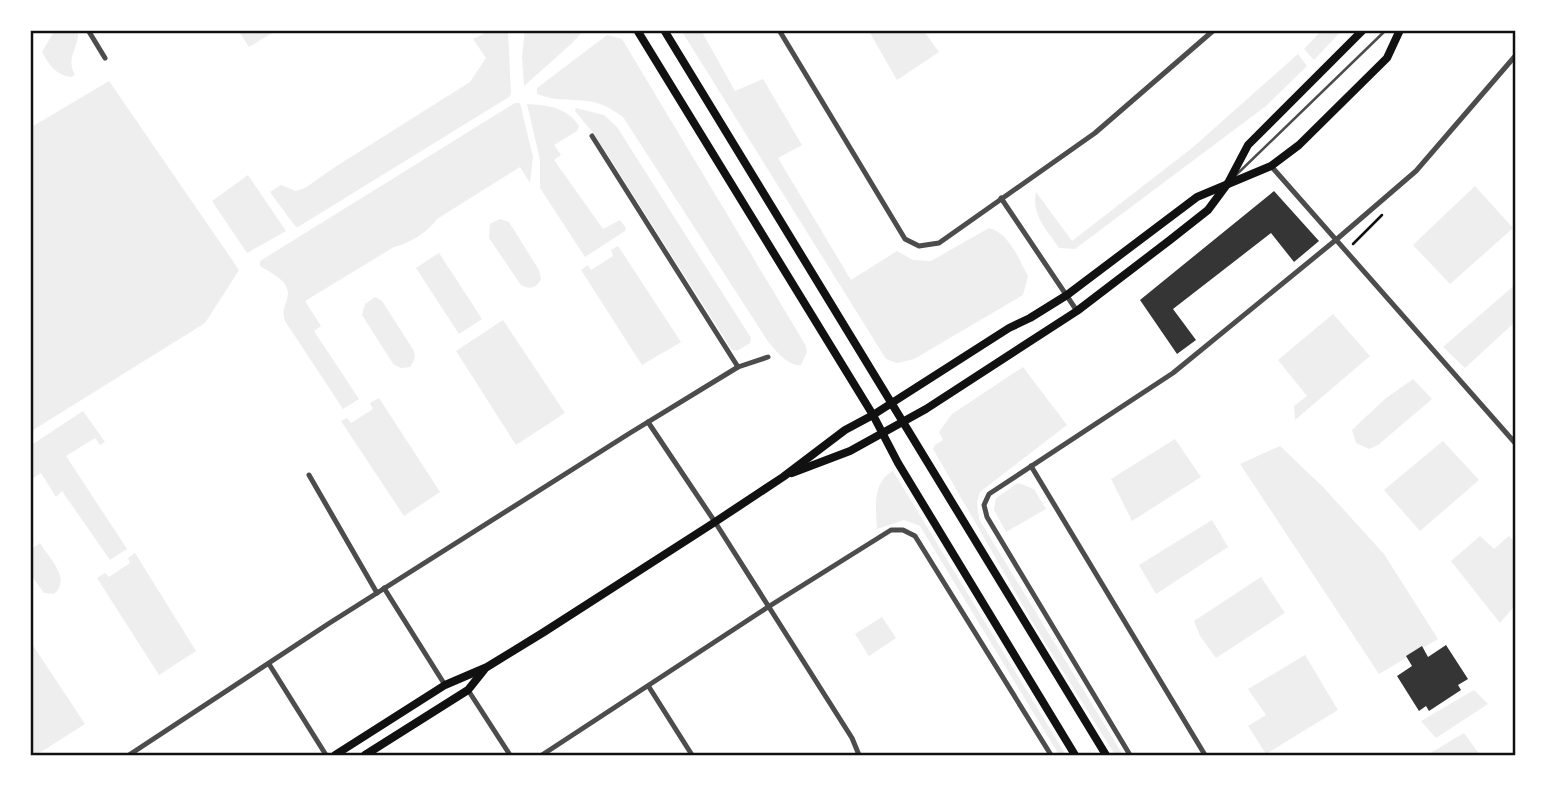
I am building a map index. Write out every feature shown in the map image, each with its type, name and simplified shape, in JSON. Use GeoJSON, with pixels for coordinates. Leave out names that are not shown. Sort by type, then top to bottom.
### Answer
{"type":"FeatureCollection","features":[{"type":"Feature","properties":{"kind":"main road"},"geometry":{"type":"LineString","coordinates":[[636,30],[873,415],[898,463],[1075,755]]}},
{"type":"Feature","properties":{"kind":"main road"},"geometry":{"type":"LineString","coordinates":[[664,30],[1105,755]]}},
{"type":"Feature","properties":{"kind":"main road"},"geometry":{"type":"LineString","coordinates":[[783,477],[850,452],[926,408],[1077,311],[1208,209],[1228,183],[1248,145],[1363,30]]}},
{"type":"Feature","properties":{"kind":"main road"},"geometry":{"type":"LineString","coordinates":[[335,755],[445,685],[487,667],[783,477],[845,430],[1067,295],[1197,197],[1272,166],[1299,145],[1387,58],[1400,30]]}},
{"type":"Feature","properties":{"kind":"main road"},"geometry":{"type":"LineString","coordinates":[[365,755],[468,690],[487,667]]}},
{"type":"Feature","properties":{"kind":"street"},"geometry":{"type":"LineString","coordinates":[[88,30],[104,58]]}},
{"type":"Feature","properties":{"kind":"street"},"geometry":{"type":"LineString","coordinates":[[779,30],[905,239],[919,246],[939,243],[1095,133],[1214,30]]}},
{"type":"Feature","properties":{"kind":"street"},"geometry":{"type":"LineString","coordinates":[[1130,755],[987,517],[984,505],[989,495],[1173,373],[1337,239],[1416,171],[1516,55]]}},
{"type":"Feature","properties":{"kind":"street"},"geometry":{"type":"LineString","coordinates":[[592,136],[738,367]]}},
{"type":"Feature","properties":{"kind":"street"},"geometry":{"type":"LineString","coordinates":[[1272,166],[1516,444]]}},
{"type":"Feature","properties":{"kind":"street"},"geometry":{"type":"LineString","coordinates":[[1001,198],[1077,311]]}},
{"type":"Feature","properties":{"kind":"street"},"geometry":{"type":"LineString","coordinates":[[129,755],[384,588],[648,422],[738,367],[768,357]]}},
{"type":"Feature","properties":{"kind":"street"},"geometry":{"type":"LineString","coordinates":[[648,422],[852,738],[859,755]]}},
{"type":"Feature","properties":{"kind":"street"},"geometry":{"type":"LineString","coordinates":[[1031,466],[1205,755]]}},
{"type":"Feature","properties":{"kind":"street"},"geometry":{"type":"LineString","coordinates":[[309,475],[377,593]]}},
{"type":"Feature","properties":{"kind":"street"},"geometry":{"type":"LineString","coordinates":[[542,755],[891,530],[903,530],[915,537],[1051,755]]}},
{"type":"Feature","properties":{"kind":"street"},"geometry":{"type":"LineString","coordinates":[[384,588],[445,685]]}},
{"type":"Feature","properties":{"kind":"street"},"geometry":{"type":"LineString","coordinates":[[269,664],[326,755]]}},
{"type":"Feature","properties":{"kind":"street"},"geometry":{"type":"LineString","coordinates":[[649,687],[692,755]]}},
{"type":"Feature","properties":{"kind":"street"},"geometry":{"type":"LineString","coordinates":[[468,690],[510,755]]}},
{"type":"Feature","properties":{"kind":"lane"},"geometry":{"type":"LineString","coordinates":[[1228,183],[1386,30]]}},
{"type":"Feature","properties":{"kind":"shaded area"},"geometry":{"type":"Polygon","coordinates":[[[55,30],[78,30],[72,57],[75,75],[71,77],[54,69],[42,52],[55,30]]]}},
{"type":"Feature","properties":{"kind":"shaded area"},"geometry":{"type":"Polygon","coordinates":[[[238,30],[277,30],[249,47],[238,30]]]}},
{"type":"Feature","properties":{"kind":"shaded area"},"geometry":{"type":"Polygon","coordinates":[[[491,30],[508,30],[509,97],[298,227],[295,226],[270,192],[281,185],[296,191],[305,188],[470,82],[486,58],[473,39],[491,30]]]}},
{"type":"Feature","properties":{"kind":"shaded area"},"geometry":{"type":"Polygon","coordinates":[[[525,30],[584,30],[524,86],[522,57],[525,30]]]}},
{"type":"Feature","properties":{"kind":"shaded area"},"geometry":{"type":"Polygon","coordinates":[[[681,30],[704,30],[702,32],[735,91],[763,79],[802,145],[778,158],[851,280],[897,251],[913,260],[931,261],[989,228],[1003,236],[1017,254],[1028,276],[1023,295],[914,359],[897,363],[886,359],[681,30]]]}},
{"type":"Feature","properties":{"kind":"shaded area"},"geometry":{"type":"Polygon","coordinates":[[[874,30],[923,30],[939,52],[897,80],[870,33],[874,30]]]}},
{"type":"Feature","properties":{"kind":"shaded area"},"geometry":{"type":"Polygon","coordinates":[[[1322,30],[1342,30],[1314,60],[1304,49],[1322,30]]]}},
{"type":"Feature","properties":{"kind":"shaded area"},"geometry":{"type":"Polygon","coordinates":[[[607,35],[622,39],[806,346],[807,352],[801,365],[787,361],[769,343],[623,117],[611,109],[589,101],[549,98],[537,94],[537,88],[607,35]]]}},
{"type":"Feature","properties":{"kind":"shaded area"},"geometry":{"type":"Polygon","coordinates":[[[1298,54],[1307,66],[1266,106],[1075,249],[1059,248],[1038,215],[1036,192],[1072,241],[1192,148],[1298,54]]]}},
{"type":"Feature","properties":{"kind":"shaded area"},"geometry":{"type":"Polygon","coordinates":[[[109,81],[239,270],[205,323],[30,432],[30,128],[109,81]]]}},
{"type":"Feature","properties":{"kind":"shaded area"},"geometry":{"type":"Polygon","coordinates":[[[515,103],[520,103],[533,157],[530,183],[520,167],[437,219],[418,236],[394,247],[305,301],[321,326],[314,331],[359,399],[343,409],[285,321],[287,288],[280,279],[260,266],[260,261],[515,103]]]}},
{"type":"Feature","properties":{"kind":"shaded area"},"geometry":{"type":"Polygon","coordinates":[[[527,104],[556,108],[569,115],[579,126],[577,131],[554,145],[561,155],[554,160],[603,229],[620,220],[626,228],[585,257],[540,188],[540,160],[527,104]]]}},
{"type":"Feature","properties":{"kind":"shaded area"},"geometry":{"type":"Polygon","coordinates":[[[576,108],[604,115],[617,127],[751,338],[750,343],[737,351],[732,350],[595,135],[575,111],[576,108]]]}},
{"type":"Feature","properties":{"kind":"shaded area"},"geometry":{"type":"Polygon","coordinates":[[[248,175],[286,231],[247,253],[212,201],[248,175]]]}},
{"type":"Feature","properties":{"kind":"shaded area"},"geometry":{"type":"Polygon","coordinates":[[[1475,186],[1513,228],[1450,284],[1413,245],[1475,186]]]}},
{"type":"Feature","properties":{"kind":"shaded area"},"geometry":{"type":"Polygon","coordinates":[[[500,219],[509,222],[539,270],[541,279],[535,286],[521,285],[489,238],[490,224],[500,219]]]}},
{"type":"Feature","properties":{"kind":"shaded area"},"geometry":{"type":"Polygon","coordinates":[[[618,246],[681,342],[642,365],[581,270],[588,265],[591,270],[613,256],[611,250],[618,246]]]}},
{"type":"Feature","properties":{"kind":"shaded area"},"geometry":{"type":"Polygon","coordinates":[[[439,253],[482,319],[459,334],[416,268],[439,253]]]}},
{"type":"Feature","properties":{"kind":"shaded area"},"geometry":{"type":"Polygon","coordinates":[[[1516,284],[1516,321],[1465,368],[1443,347],[1516,284]]]}},
{"type":"Feature","properties":{"kind":"shaded area"},"geometry":{"type":"Polygon","coordinates":[[[375,297],[382,301],[414,351],[415,358],[410,367],[401,368],[394,365],[362,315],[365,304],[375,297]]]}},
{"type":"Feature","properties":{"kind":"shaded area"},"geometry":{"type":"Polygon","coordinates":[[[1333,314],[1370,356],[1295,420],[1294,406],[1307,396],[1278,360],[1333,314]]]}},
{"type":"Feature","properties":{"kind":"shaded area"},"geometry":{"type":"Polygon","coordinates":[[[503,320],[565,413],[516,445],[456,351],[503,320]]]}},
{"type":"Feature","properties":{"kind":"shaded area"},"geometry":{"type":"Polygon","coordinates":[[[1023,367],[1067,425],[980,492],[977,503],[979,519],[1123,755],[1115,755],[1033,623],[933,449],[943,440],[939,432],[952,414],[1023,367]]]}},
{"type":"Feature","properties":{"kind":"shaded area"},"geometry":{"type":"Polygon","coordinates":[[[1413,379],[1432,399],[1378,445],[1369,449],[1356,443],[1352,430],[1385,399],[1413,379]]]}},
{"type":"Feature","properties":{"kind":"shaded area"},"geometry":{"type":"Polygon","coordinates":[[[379,398],[440,492],[404,516],[341,421],[347,418],[351,423],[373,409],[370,403],[379,398]]]}},
{"type":"Feature","properties":{"kind":"shaded area"},"geometry":{"type":"Polygon","coordinates":[[[83,411],[105,442],[100,445],[95,438],[66,456],[127,549],[110,560],[62,491],[56,497],[41,473],[30,480],[30,446],[83,411]]]}},
{"type":"Feature","properties":{"kind":"shaded area"},"geometry":{"type":"Polygon","coordinates":[[[1175,439],[1201,477],[1132,521],[1111,479],[1175,439]]]}},
{"type":"Feature","properties":{"kind":"shaded area"},"geometry":{"type":"Polygon","coordinates":[[[1443,441],[1479,480],[1420,531],[1384,490],[1443,441]]]}},
{"type":"Feature","properties":{"kind":"shaded area"},"geometry":{"type":"Polygon","coordinates":[[[1280,446],[1323,487],[1384,554],[1438,639],[1379,674],[1240,464],[1280,446]]]}},
{"type":"Feature","properties":{"kind":"shaded area"},"geometry":{"type":"Polygon","coordinates":[[[893,471],[1066,755],[1059,755],[920,526],[904,520],[877,529],[878,489],[886,476],[893,471]]]}},
{"type":"Feature","properties":{"kind":"shaded area"},"geometry":{"type":"Polygon","coordinates":[[[1018,483],[1034,489],[1046,509],[1006,532],[994,510],[996,498],[1018,483]]]}},
{"type":"Feature","properties":{"kind":"shaded area"},"geometry":{"type":"Polygon","coordinates":[[[1212,520],[1228,547],[1156,594],[1139,565],[1212,520]]]}},
{"type":"Feature","properties":{"kind":"shaded area"},"geometry":{"type":"Polygon","coordinates":[[[1480,536],[1494,549],[1509,536],[1516,544],[1516,604],[1500,623],[1451,561],[1480,536]]]}},
{"type":"Feature","properties":{"kind":"shaded area"},"geometry":{"type":"Polygon","coordinates":[[[40,543],[60,575],[61,582],[54,594],[44,593],[32,576],[30,550],[40,543]]]}},
{"type":"Feature","properties":{"kind":"shaded area"},"geometry":{"type":"Polygon","coordinates":[[[135,553],[196,651],[159,675],[97,578],[105,573],[109,577],[130,563],[128,558],[135,553]]]}},
{"type":"Feature","properties":{"kind":"shaded area"},"geometry":{"type":"Polygon","coordinates":[[[1261,577],[1285,613],[1216,658],[1200,636],[1194,621],[1261,577]]]}},
{"type":"Feature","properties":{"kind":"shaded area"},"geometry":{"type":"Polygon","coordinates":[[[882,617],[896,638],[869,656],[855,634],[882,617]]]}},
{"type":"Feature","properties":{"kind":"shaded area"},"geometry":{"type":"Polygon","coordinates":[[[30,641],[85,724],[36,755],[30,747],[30,641]]]}},
{"type":"Feature","properties":{"kind":"shaded area"},"geometry":{"type":"Polygon","coordinates":[[[1305,655],[1338,710],[1266,754],[1248,726],[1266,715],[1248,689],[1305,655]]]}},
{"type":"Feature","properties":{"kind":"shaded area"},"geometry":{"type":"Polygon","coordinates":[[[1474,690],[1488,704],[1436,738],[1421,721],[1474,690]]]}},
{"type":"Feature","properties":{"kind":"shaded area"},"geometry":{"type":"Polygon","coordinates":[[[1464,733],[1480,755],[1427,755],[1464,733]]]}},
{"type":"Feature","properties":{"kind":"building"},"geometry":{"type":"Polygon","coordinates":[[[1274,191],[1319,241],[1294,262],[1271,233],[1173,309],[1196,340],[1177,354],[1140,300],[1274,191]]]}},
{"type":"Feature","properties":{"kind":"building"},"geometry":{"type":"Polygon","coordinates":[[[1446,645],[1468,679],[1458,685],[1461,690],[1429,711],[1426,706],[1419,711],[1397,676],[1412,666],[1406,656],[1422,646],[1428,657],[1446,645]]]}}]}
